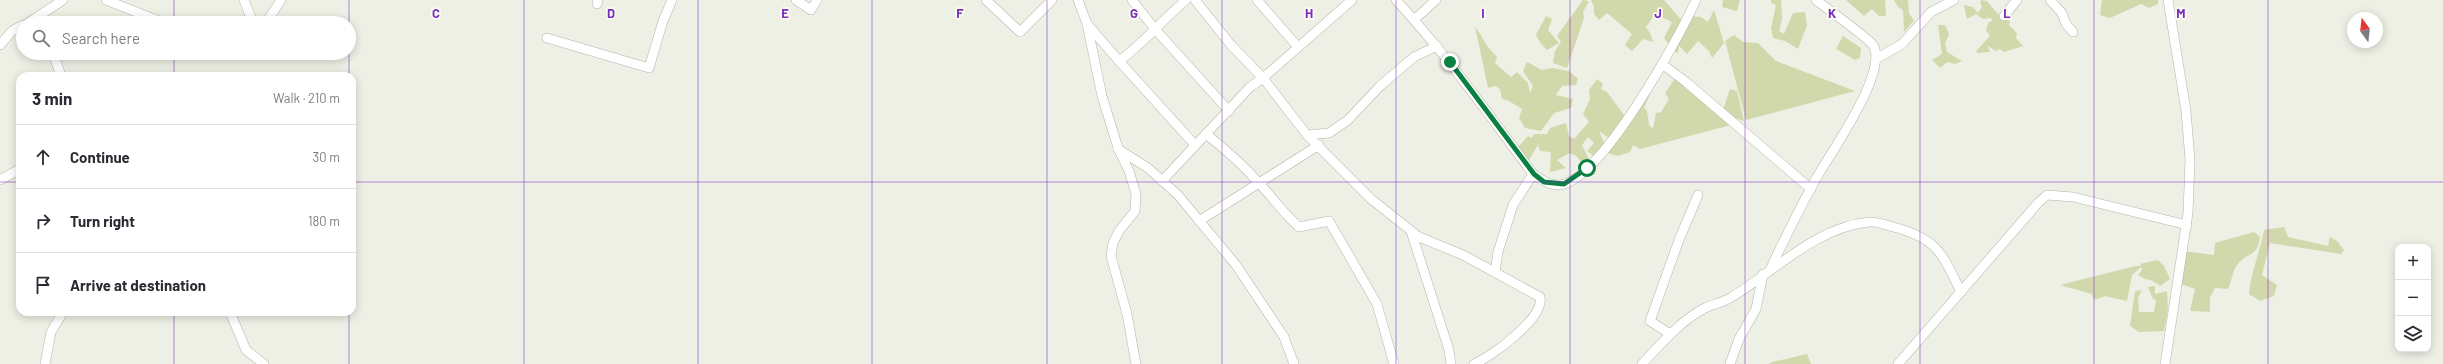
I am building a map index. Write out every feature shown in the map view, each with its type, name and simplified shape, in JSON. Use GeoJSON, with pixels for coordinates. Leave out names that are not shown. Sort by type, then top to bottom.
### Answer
{"type":"FeatureCollection","features":[{"type":"Feature","properties":{"kind":"street"},"geometry":{"type":"LineString","coordinates":[[45,16],[63,0]]}},
{"type":"Feature","properties":{"kind":"street"},"geometry":{"type":"LineString","coordinates":[[106,0],[146,16]]}},
{"type":"Feature","properties":{"kind":"street"},"geometry":{"type":"LineString","coordinates":[[244,0],[250,16]]}},
{"type":"Feature","properties":{"kind":"street"},"geometry":{"type":"LineString","coordinates":[[271,16],[281,0]]}},
{"type":"Feature","properties":{"kind":"street"},"geometry":{"type":"LineString","coordinates":[[547,38],[649,68],[663,21],[672,0]]}},
{"type":"Feature","properties":{"kind":"street"},"geometry":{"type":"LineString","coordinates":[[796,0],[811,10],[817,0]]}},
{"type":"Feature","properties":{"kind":"street"},"geometry":{"type":"LineString","coordinates":[[986,0],[1020,32],[1052,0]]}},
{"type":"Feature","properties":{"kind":"street"},"geometry":{"type":"LineString","coordinates":[[1078,0],[1087,24],[1102,96],[1118,148],[1134,183],[1137,201],[1135,211],[1113,243],[1111,256],[1127,314],[1136,364]]}},
{"type":"Feature","properties":{"kind":"street"},"geometry":{"type":"LineString","coordinates":[[1132,0],[1154,28],[1229,111]]}},
{"type":"Feature","properties":{"kind":"street"},"geometry":{"type":"LineString","coordinates":[[1119,61],[1130,53],[1154,28],[1186,0]]}},
{"type":"Feature","properties":{"kind":"street"},"geometry":{"type":"LineString","coordinates":[[1195,0],[1231,45],[1263,78],[1307,135],[1319,145],[1357,187],[1419,237],[1463,255],[1536,294],[1541,301],[1537,312],[1501,347],[1476,364]]}},
{"type":"Feature","properties":{"kind":"street"},"geometry":{"type":"LineString","coordinates":[[1257,0],[1298,47]]}},
{"type":"Feature","properties":{"kind":"street"},"geometry":{"type":"LineString","coordinates":[[1162,181],[1250,88],[1352,0]]}},
{"type":"Feature","properties":{"kind":"street"},"geometry":{"type":"LineString","coordinates":[[1396,0],[1436,46],[1534,174],[1544,182],[1564,184],[1588,168],[1635,110],[1662,64],[1696,0]]}},
{"type":"Feature","properties":{"kind":"street"},"geometry":{"type":"LineString","coordinates":[[1414,19],[1436,0]]}},
{"type":"Feature","properties":{"kind":"street"},"geometry":{"type":"LineString","coordinates":[[1771,268],[1788,229],[1858,107],[1868,86],[1876,58],[1873,45],[1816,0]]}},
{"type":"Feature","properties":{"kind":"street"},"geometry":{"type":"LineString","coordinates":[[1876,58],[1902,44],[1931,12],[1954,0]]}},
{"type":"Feature","properties":{"kind":"street"},"geometry":{"type":"LineString","coordinates":[[2004,16],[2017,0]]}},
{"type":"Feature","properties":{"kind":"street"},"geometry":{"type":"LineString","coordinates":[[2050,0],[2062,13],[2066,24],[2073,32]]}},
{"type":"Feature","properties":{"kind":"street"},"geometry":{"type":"LineString","coordinates":[[2165,364],[2187,225],[2190,184],[2189,130],[2168,0]]}},
{"type":"Feature","properties":{"kind":"street"},"geometry":{"type":"LineString","coordinates":[[1087,24],[1195,145]]}},
{"type":"Feature","properties":{"kind":"street"},"geometry":{"type":"LineString","coordinates":[[0,44],[16,29]]}},
{"type":"Feature","properties":{"kind":"street"},"geometry":{"type":"LineString","coordinates":[[1307,135],[1329,133],[1348,120],[1380,86],[1414,57],[1436,46]]}},
{"type":"Feature","properties":{"kind":"street"},"geometry":{"type":"LineString","coordinates":[[55,60],[60,72]]}},
{"type":"Feature","properties":{"kind":"street"},"geometry":{"type":"LineString","coordinates":[[1662,64],[1686,82],[1811,190]]}},
{"type":"Feature","properties":{"kind":"street"},"geometry":{"type":"LineString","coordinates":[[1206,134],[1231,155],[1260,184],[1284,213],[1299,227],[1329,221],[1377,304],[1394,364]]}},
{"type":"Feature","properties":{"kind":"street"},"geometry":{"type":"LineString","coordinates":[[1199,221],[1260,184],[1319,145]]}},
{"type":"Feature","properties":{"kind":"street"},"geometry":{"type":"LineString","coordinates":[[1118,148],[1148,168],[1178,195],[1259,297],[1284,337],[1294,364]]}},
{"type":"Feature","properties":{"kind":"street"},"geometry":{"type":"LineString","coordinates":[[0,180],[16,171]]}},
{"type":"Feature","properties":{"kind":"street"},"geometry":{"type":"LineString","coordinates":[[1495,272],[1498,252],[1512,205],[1534,174]]}},
{"type":"Feature","properties":{"kind":"street"},"geometry":{"type":"LineString","coordinates":[[1670,334],[1650,321],[1676,246],[1698,195]]}},
{"type":"Feature","properties":{"kind":"street"},"geometry":{"type":"LineString","coordinates":[[1898,364],[2038,203],[2047,196],[2072,197],[2187,225]]}},
{"type":"Feature","properties":{"kind":"street"},"geometry":{"type":"LineString","coordinates":[[1642,364],[1670,334],[1704,308],[1729,299],[1771,268],[1824,236],[1850,226],[1871,222],[1922,236],[1938,250],[1962,292]]}},
{"type":"Feature","properties":{"kind":"street"},"geometry":{"type":"LineString","coordinates":[[1411,230],[1449,350],[1451,364]]}},
{"type":"Feature","properties":{"kind":"street"},"geometry":{"type":"LineString","coordinates":[[1730,364],[1739,339],[1756,310],[1763,274]]}},
{"type":"Feature","properties":{"kind":"street"},"geometry":{"type":"LineString","coordinates":[[45,364],[51,332],[60,316]]}},
{"type":"Feature","properties":{"kind":"street"},"geometry":{"type":"LineString","coordinates":[[232,316],[246,350],[264,364]]}},
{"type":"Feature","properties":{"kind":"green space"},"geometry":{"type":"Polygon","coordinates":[[[1583,0],[1589,1],[1583,12],[1584,18],[1567,68],[1553,63],[1555,51],[1561,42],[1557,36],[1583,0]]]}},
{"type":"Feature","properties":{"kind":"green space"},"geometry":{"type":"Polygon","coordinates":[[[1591,0],[1664,0],[1683,22],[1689,16],[1701,17],[1708,22],[1714,10],[1724,43],[1712,58],[1709,51],[1698,41],[1687,54],[1679,46],[1678,53],[1673,50],[1664,38],[1672,22],[1655,14],[1646,27],[1653,42],[1643,39],[1632,51],[1625,45],[1632,34],[1607,13],[1599,20],[1594,14],[1594,7],[1591,0]]]}},
{"type":"Feature","properties":{"kind":"green space"},"geometry":{"type":"Polygon","coordinates":[[[1723,0],[1740,0],[1737,11],[1722,7],[1723,0]]]}},
{"type":"Feature","properties":{"kind":"green space"},"geometry":{"type":"Polygon","coordinates":[[[1771,0],[1781,0],[1782,19],[1779,31],[1784,34],[1793,13],[1805,12],[1807,25],[1798,49],[1785,41],[1773,38],[1771,28],[1776,5],[1771,3],[1771,0]]]}},
{"type":"Feature","properties":{"kind":"green space"},"geometry":{"type":"Polygon","coordinates":[[[1846,0],[1885,0],[1886,16],[1879,16],[1872,9],[1864,16],[1846,0]]]}},
{"type":"Feature","properties":{"kind":"green space"},"geometry":{"type":"Polygon","coordinates":[[[1894,0],[1908,0],[1909,13],[1914,21],[1904,32],[1903,10],[1898,7],[1894,0]]]}},
{"type":"Feature","properties":{"kind":"green space"},"geometry":{"type":"Polygon","coordinates":[[[1982,0],[1987,1],[2002,19],[2010,21],[2009,25],[2017,33],[2016,38],[2023,46],[2004,52],[2000,49],[1996,51],[1988,46],[1990,52],[1978,53],[1976,51],[1990,36],[1986,30],[1988,23],[1993,20],[1990,18],[1983,19],[1976,14],[1967,19],[1964,5],[1973,7],[1978,13],[1982,7],[1980,2],[1982,0]]]}},
{"type":"Feature","properties":{"kind":"green space"},"geometry":{"type":"Polygon","coordinates":[[[2102,0],[2158,0],[2158,4],[2149,8],[2141,4],[2110,18],[2100,15],[2102,0]]]}},
{"type":"Feature","properties":{"kind":"green space"},"geometry":{"type":"Polygon","coordinates":[[[1546,16],[1552,19],[1548,30],[1559,43],[1547,50],[1541,44],[1536,35],[1546,16]]]}},
{"type":"Feature","properties":{"kind":"green space"},"geometry":{"type":"Polygon","coordinates":[[[1938,25],[1945,25],[1949,34],[1945,44],[1947,52],[1962,61],[1955,64],[1947,62],[1940,68],[1932,60],[1942,54],[1938,25]]]}},
{"type":"Feature","properties":{"kind":"green space"},"geometry":{"type":"Polygon","coordinates":[[[1475,26],[1488,47],[1497,57],[1495,63],[1511,77],[1517,72],[1528,83],[1530,93],[1533,86],[1523,71],[1527,62],[1542,70],[1552,68],[1569,71],[1578,79],[1576,85],[1562,86],[1556,95],[1573,99],[1571,108],[1554,113],[1541,131],[1525,128],[1519,118],[1522,109],[1509,101],[1502,99],[1500,89],[1495,86],[1488,88],[1475,26]]]}},
{"type":"Feature","properties":{"kind":"green space"},"geometry":{"type":"Polygon","coordinates":[[[1734,35],[1743,42],[1758,43],[1776,61],[1855,91],[1746,120],[1725,41],[1734,35]]]}},
{"type":"Feature","properties":{"kind":"green space"},"geometry":{"type":"Polygon","coordinates":[[[1843,36],[1861,48],[1860,58],[1855,60],[1836,49],[1843,36]]]}},
{"type":"Feature","properties":{"kind":"green space"},"geometry":{"type":"Polygon","coordinates":[[[1676,77],[1731,125],[1640,149],[1633,145],[1630,152],[1618,156],[1607,153],[1644,91],[1650,94],[1644,108],[1647,111],[1649,125],[1653,129],[1656,113],[1661,112],[1669,99],[1665,93],[1676,77]]]}},
{"type":"Feature","properties":{"kind":"green space"},"geometry":{"type":"Polygon","coordinates":[[[1597,79],[1603,84],[1601,89],[1607,92],[1627,119],[1610,139],[1599,131],[1606,147],[1595,157],[1587,151],[1594,143],[1588,137],[1582,145],[1590,161],[1587,168],[1576,156],[1570,153],[1557,160],[1566,168],[1550,172],[1551,152],[1540,151],[1538,145],[1526,165],[1517,148],[1528,136],[1532,138],[1534,134],[1547,134],[1550,128],[1566,123],[1569,136],[1574,139],[1589,122],[1583,114],[1590,99],[1589,90],[1597,79]]]}},
{"type":"Feature","properties":{"kind":"green space"},"geometry":{"type":"Polygon","coordinates":[[[1730,89],[1737,91],[1744,121],[1731,117],[1723,110],[1730,89]]]}},
{"type":"Feature","properties":{"kind":"green space"},"geometry":{"type":"Polygon","coordinates":[[[2284,227],[2288,237],[2328,246],[2330,237],[2337,241],[2344,250],[2341,254],[2270,243],[2262,275],[2277,285],[2274,296],[2260,301],[2249,294],[2264,230],[2284,227]]]}},
{"type":"Feature","properties":{"kind":"green space"},"geometry":{"type":"Polygon","coordinates":[[[2254,232],[2260,237],[2257,248],[2237,265],[2228,289],[2215,288],[2210,297],[2210,312],[2190,311],[2195,289],[2178,283],[2183,251],[2214,255],[2215,243],[2254,232]]]}},
{"type":"Feature","properties":{"kind":"green space"},"geometry":{"type":"Polygon","coordinates":[[[2158,260],[2164,266],[2170,279],[2160,286],[2138,275],[2142,270],[2141,267],[2132,275],[2127,301],[2105,296],[2094,300],[2092,294],[2060,285],[2141,266],[2140,264],[2158,260]]]}},
{"type":"Feature","properties":{"kind":"green space"},"geometry":{"type":"Polygon","coordinates":[[[2155,286],[2155,294],[2167,291],[2168,309],[2164,331],[2139,332],[2130,326],[2135,291],[2142,290],[2138,298],[2139,312],[2154,312],[2156,300],[2153,299],[2148,287],[2155,286]]]}},
{"type":"Feature","properties":{"kind":"green space"},"geometry":{"type":"Polygon","coordinates":[[[1807,354],[1811,364],[1768,364],[1773,362],[1807,354]]]}},
{"type":"Feature","properties":{"kind":"route"},"geometry":{"type":"LineString","coordinates":[[1450,62],[1521,158],[1534,174],[1544,182],[1564,184],[1574,179],[1587,168]]}}]}
